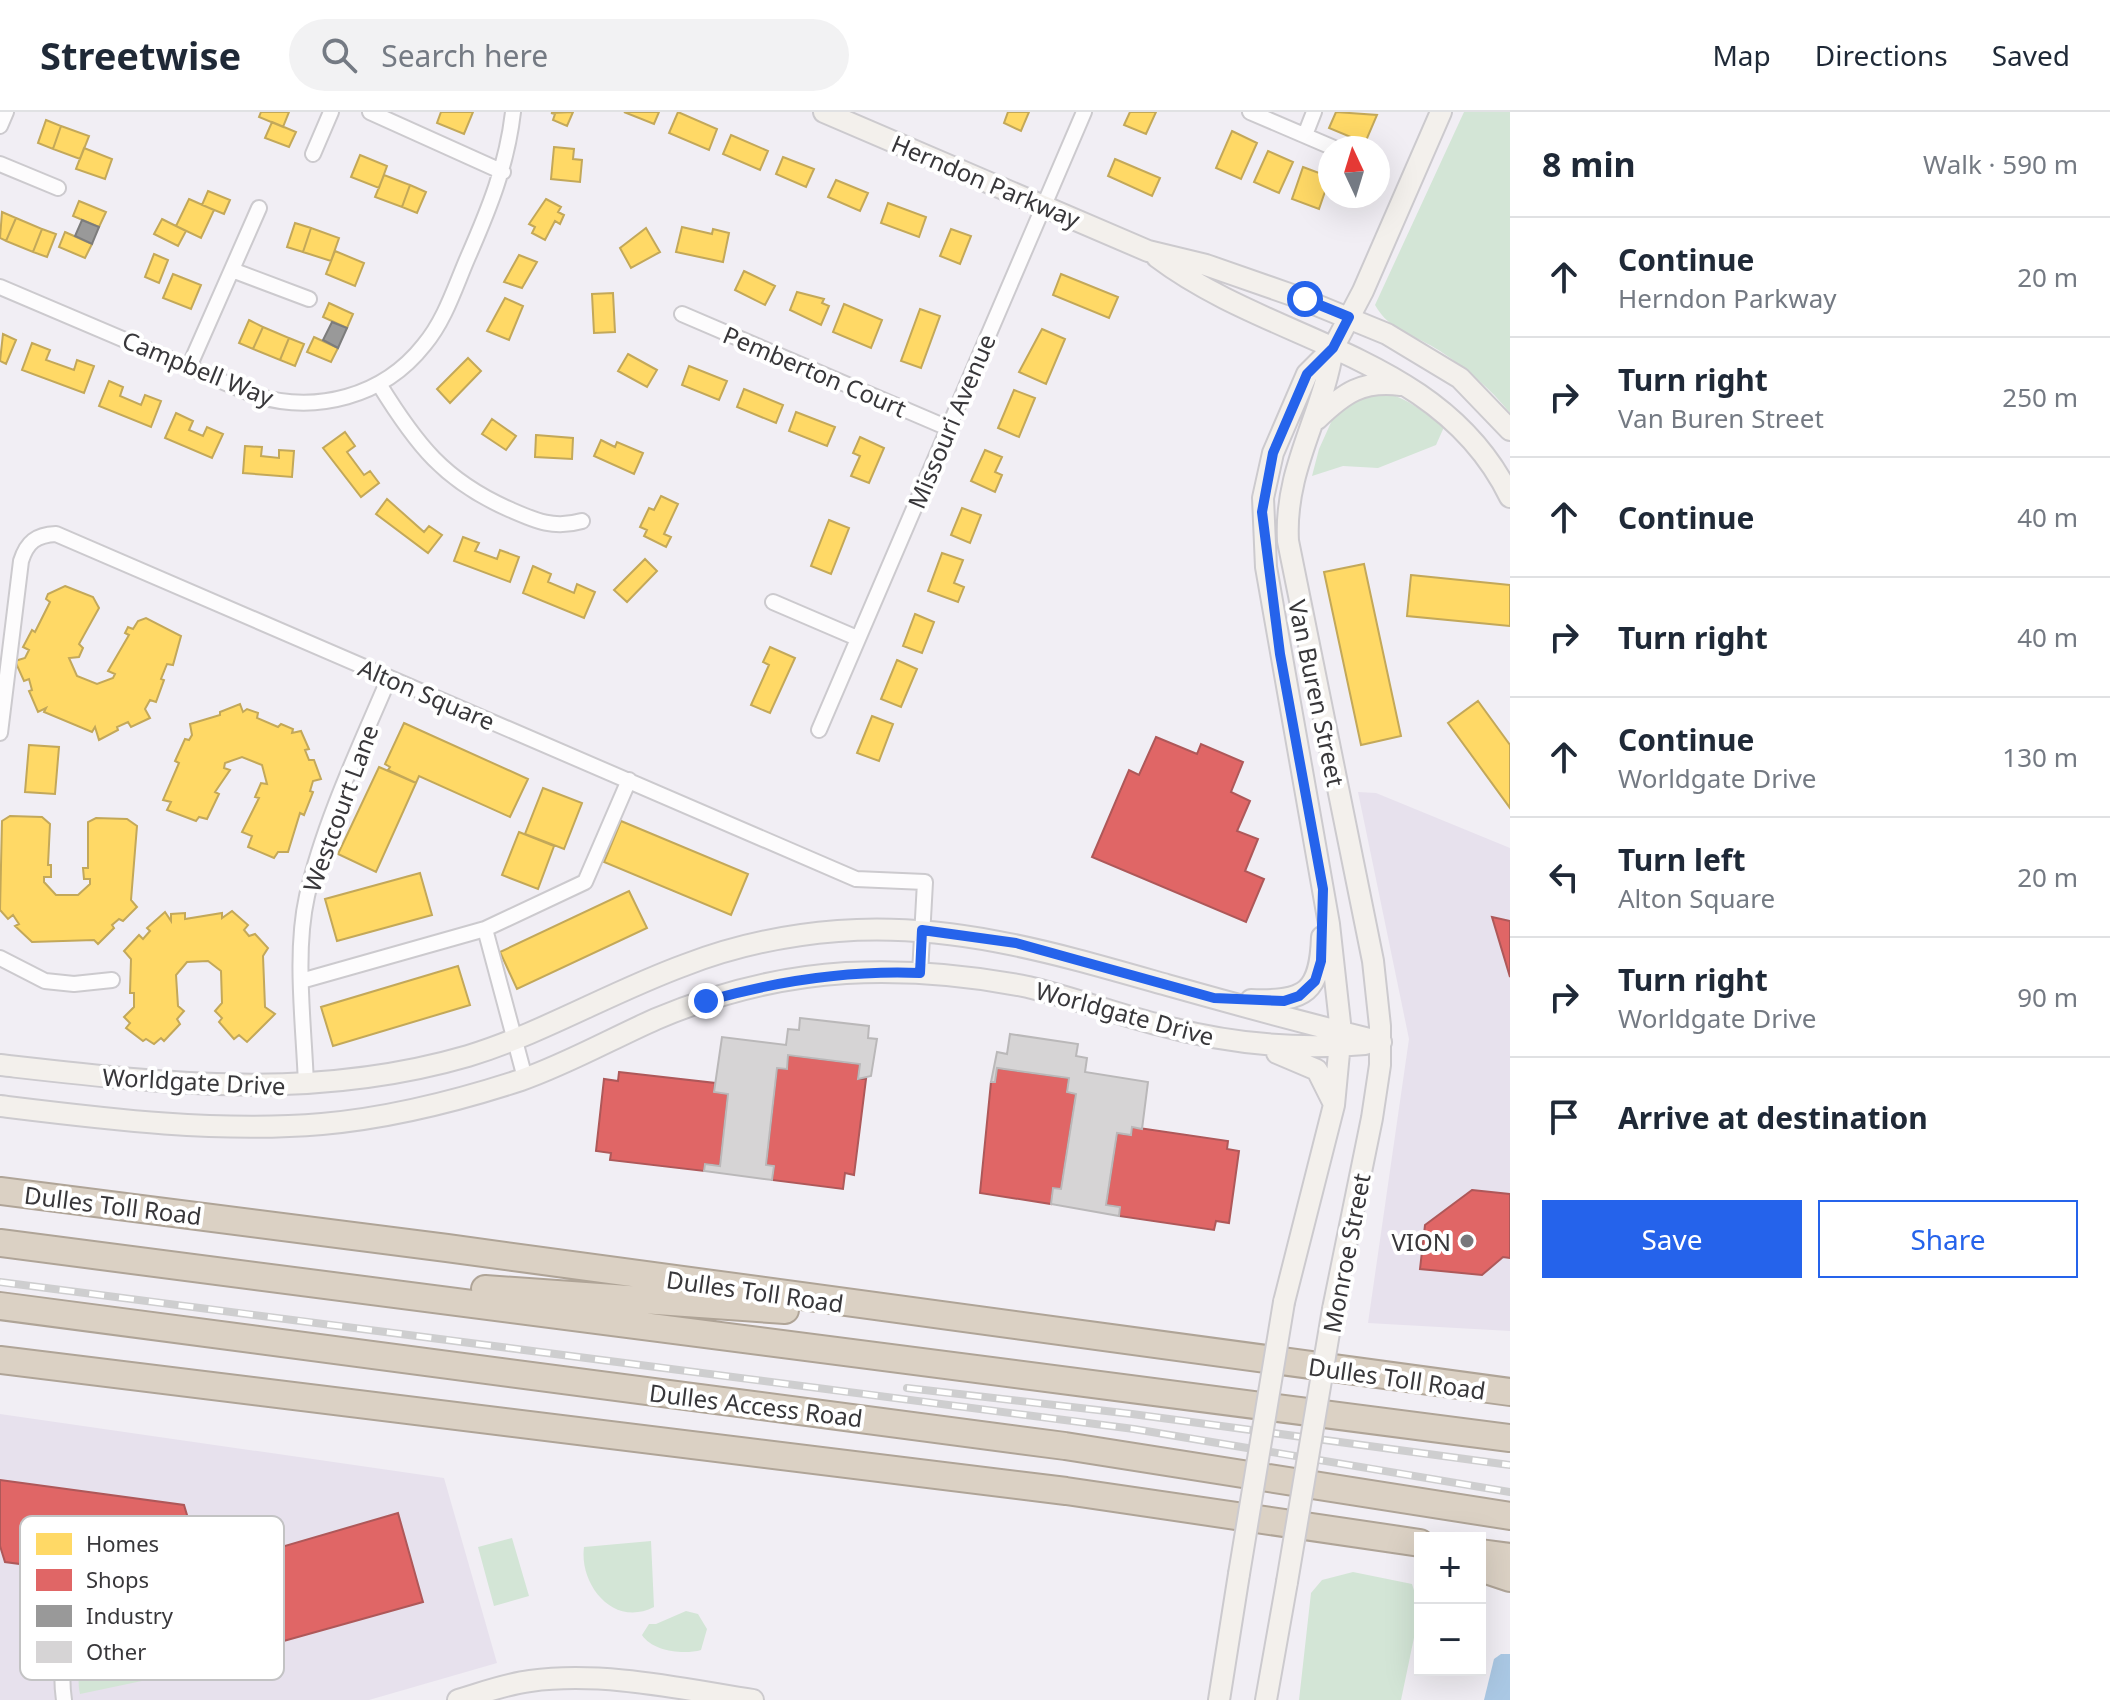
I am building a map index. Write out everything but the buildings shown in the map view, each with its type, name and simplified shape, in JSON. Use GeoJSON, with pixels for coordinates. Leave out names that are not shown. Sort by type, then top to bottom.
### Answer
{"type":"FeatureCollection","features":[{"type":"Feature","properties":{"kind":"highway","name":"Dulles Toll Road"},"geometry":{"type":"LineString","coordinates":[[0,1191],[447,1248],[1510,1392]]}},
{"type":"Feature","properties":{"kind":"highway"},"geometry":{"type":"LineString","coordinates":[[0,1243],[1510,1438]]}},
{"type":"Feature","properties":{"kind":"highway"},"geometry":{"type":"LineString","coordinates":[[282,1279],[380,1280],[726,1308],[924,1314]]}},
{"type":"Feature","properties":{"kind":"highway","name":"Dulles Access Road"},"geometry":{"type":"LineString","coordinates":[[0,1306],[1093,1450],[1510,1516]]}},
{"type":"Feature","properties":{"kind":"highway"},"geometry":{"type":"LineString","coordinates":[[0,1360],[1066,1491],[1414,1545]]}},
{"type":"Feature","properties":{"kind":"highway"},"geometry":{"type":"LineString","coordinates":[[1465,1387],[1510,1386]]}},
{"type":"Feature","properties":{"kind":"highway"},"geometry":{"type":"LineString","coordinates":[[1486,1554],[1510,1557]]}},
{"type":"Feature","properties":{"kind":"highway"},"geometry":{"type":"LineString","coordinates":[[1486,1570],[1510,1578]]}},
{"type":"Feature","properties":{"kind":"main road","name":"Herndon Parkway"},"geometry":{"type":"LineString","coordinates":[[824,112],[1148,251],[1206,265],[1349,317],[1444,366],[1478,395],[1510,430]]}},
{"type":"Feature","properties":{"kind":"main road","name":"Van Buren Street"},"geometry":{"type":"LineString","coordinates":[[1340,1039],[1323,889],[1280,654],[1262,512],[1269,468],[1307,374],[1333,348],[1349,317],[1441,112]]}},
{"type":"Feature","properties":{"kind":"main road","name":"Herndon Parkway"},"geometry":{"type":"LineString","coordinates":[[1148,251],[1191,284],[1409,386],[1472,439],[1510,497]]}},
{"type":"Feature","properties":{"kind":"main road","name":"Van Buren Street"},"geometry":{"type":"LineString","coordinates":[[1333,348],[1328,382],[1293,473],[1289,500],[1290,559],[1373,961],[1381,1042]]}},
{"type":"Feature","properties":{"kind":"main road"},"geometry":{"type":"LineString","coordinates":[[1309,427],[1340,396],[1356,387],[1379,383],[1409,386]]}},
{"type":"Feature","properties":{"kind":"main road"},"geometry":{"type":"LineString","coordinates":[[1214,998],[1284,1001],[1307,991],[1320,969],[1323,889]]}},
{"type":"Feature","properties":{"kind":"main road","name":"Worldgate Drive"},"geometry":{"type":"LineString","coordinates":[[0,1065],[181,1085],[306,1085],[410,1070],[513,1040],[682,965],[734,949],[840,931],[922,930],[1016,943],[1214,998],[1340,1039]]}},
{"type":"Feature","properties":{"kind":"main road","name":"Worldgate Drive"},"geometry":{"type":"LineString","coordinates":[[0,1106],[201,1126],[324,1124],[439,1104],[525,1078],[658,1018],[733,994],[840,974],[920,973],[1030,988],[1160,1026],[1235,1040],[1340,1039],[1381,1042]]}},
{"type":"Feature","properties":{"kind":"main road","name":"Monroe Street"},"geometry":{"type":"LineString","coordinates":[[1219,1700],[1284,1302],[1334,1105],[1340,1039]]}},
{"type":"Feature","properties":{"kind":"main road"},"geometry":{"type":"LineString","coordinates":[[1235,1040],[1310,1065],[1325,1081],[1334,1105]]}},
{"type":"Feature","properties":{"kind":"main road","name":"Monroe Street"},"geometry":{"type":"LineString","coordinates":[[1266,1700],[1333,1309],[1370,1131],[1381,1042]]}},
{"type":"Feature","properties":{"kind":"main road"},"geometry":{"type":"LineString","coordinates":[[458,1700],[529,1681],[561,1679],[591,1679],[753,1700]]}},
{"type":"Feature","properties":{"kind":"street"},"geometry":{"type":"LineString","coordinates":[[0,126],[6,112]]}},
{"type":"Feature","properties":{"kind":"street"},"geometry":{"type":"LineString","coordinates":[[313,154],[331,112]]}},
{"type":"Feature","properties":{"kind":"street"},"geometry":{"type":"LineString","coordinates":[[370,112],[503,172]]}},
{"type":"Feature","properties":{"kind":"street","name":"Campbell Way"},"geometry":{"type":"LineString","coordinates":[[0,287],[254,395],[281,402],[323,402],[379,384],[409,362],[440,321],[503,172],[513,112]]}},
{"type":"Feature","properties":{"kind":"street","name":"Missouri Avenue"},"geometry":{"type":"LineString","coordinates":[[819,730],[1084,112]]}},
{"type":"Feature","properties":{"kind":"street"},"geometry":{"type":"LineString","coordinates":[[1250,112],[1318,141]]}},
{"type":"Feature","properties":{"kind":"street"},"geometry":{"type":"LineString","coordinates":[[1305,135],[1314,112]]}},
{"type":"Feature","properties":{"kind":"street"},"geometry":{"type":"LineString","coordinates":[[0,164],[58,188]]}},
{"type":"Feature","properties":{"kind":"street"},"geometry":{"type":"LineString","coordinates":[[189,367],[259,208]]}},
{"type":"Feature","properties":{"kind":"street"},"geometry":{"type":"LineString","coordinates":[[232,270],[309,299]]}},
{"type":"Feature","properties":{"kind":"street","name":"Pemberton Court"},"geometry":{"type":"LineString","coordinates":[[682,314],[948,428]]}},
{"type":"Feature","properties":{"kind":"street"},"geometry":{"type":"LineString","coordinates":[[379,384],[421,448],[462,484],[538,522],[552,526],[582,521]]}},
{"type":"Feature","properties":{"kind":"street","name":"Alton Square"},"geometry":{"type":"LineString","coordinates":[[0,733],[4,656],[25,546],[41,535],[56,534],[856,879],[925,882],[920,973]]}},
{"type":"Feature","properties":{"kind":"street"},"geometry":{"type":"LineString","coordinates":[[773,602],[857,638]]}},
{"type":"Feature","properties":{"kind":"street","name":"Westcourt Lane"},"geometry":{"type":"LineString","coordinates":[[306,1085],[301,981],[307,897],[346,778],[389,678]]}},
{"type":"Feature","properties":{"kind":"street"},"geometry":{"type":"LineString","coordinates":[[301,981],[485,929],[585,882],[629,780]]}},
{"type":"Feature","properties":{"kind":"street"},"geometry":{"type":"LineString","coordinates":[[485,929],[525,1078]]}},
{"type":"Feature","properties":{"kind":"street"},"geometry":{"type":"LineString","coordinates":[[0,958],[45,981],[74,984],[112,980]]}},
{"type":"Feature","properties":{"kind":"street"},"geometry":{"type":"LineString","coordinates":[[63,1680],[64,1700]]}},
{"type":"Feature","properties":{"kind":"shaded area"},"geometry":{"type":"Polygon","coordinates":[[[1358,792],[1376,793],[1510,848],[1510,1331],[1368,1323],[1409,1039],[1358,792]]]}},
{"type":"Feature","properties":{"kind":"shaded area"},"geometry":{"type":"Polygon","coordinates":[[[0,1414],[444,1478],[497,1663],[369,1700],[0,1700],[0,1414]]]}},
{"type":"Feature","properties":{"kind":"green space"},"geometry":{"type":"Polygon","coordinates":[[[1464,112],[1510,112],[1510,413],[1469,372],[1440,351],[1396,327],[1375,305],[1464,112]]]}},
{"type":"Feature","properties":{"kind":"green space"},"geometry":{"type":"Polygon","coordinates":[[[1347,387],[1390,394],[1419,409],[1444,427],[1436,445],[1378,468],[1343,466],[1312,476],[1319,449],[1347,387]]]}},
{"type":"Feature","properties":{"kind":"green space"},"geometry":{"type":"Polygon","coordinates":[[[512,1538],[529,1596],[494,1606],[478,1547],[512,1538]]]}},
{"type":"Feature","properties":{"kind":"green space"},"geometry":{"type":"Polygon","coordinates":[[[651,1541],[654,1607],[625,1612],[613,1607],[593,1588],[587,1575],[584,1547],[651,1541]]]}},
{"type":"Feature","properties":{"kind":"green space"},"geometry":{"type":"Polygon","coordinates":[[[1353,1572],[1412,1584],[1414,1638],[1401,1700],[1299,1700],[1311,1593],[1322,1580],[1353,1572]]]}},
{"type":"Feature","properties":{"kind":"green space"},"geometry":{"type":"Polygon","coordinates":[[[686,1611],[698,1614],[707,1629],[701,1650],[686,1652],[660,1648],[642,1635],[649,1624],[686,1611]]]}},
{"type":"Feature","properties":{"kind":"green space"},"geometry":{"type":"Polygon","coordinates":[[[79,1680],[146,1680],[80,1694],[79,1680]]]}},
{"type":"Feature","properties":{"kind":"water"},"geometry":{"type":"Polygon","coordinates":[[[1501,1654],[1510,1654],[1510,1700],[1484,1700],[1494,1659],[1501,1654]]]}},
{"type":"Feature","properties":{"kind":"railway"},"geometry":{"type":"LineString","coordinates":[[0,1282],[1134,1429],[1510,1492]]}},
{"type":"Feature","properties":{"kind":"railway"},"geometry":{"type":"LineString","coordinates":[[907,1388],[1132,1414],[1510,1465]]}},
{"type":"Feature","properties":{"kind":"place","name":"VION"},"geometry":{"type":"Point","coordinates":[1467,1241]}},
{"type":"Feature","properties":{"kind":"route"},"geometry":{"type":"LineString","coordinates":[[706,1001],[814,977],[867,972],[920,973],[922,930],[1016,943],[1214,998],[1284,1001],[1307,991],[1320,969],[1323,889],[1280,654],[1262,512],[1273,453],[1307,374],[1333,348],[1349,317],[1305,299]]}}]}
